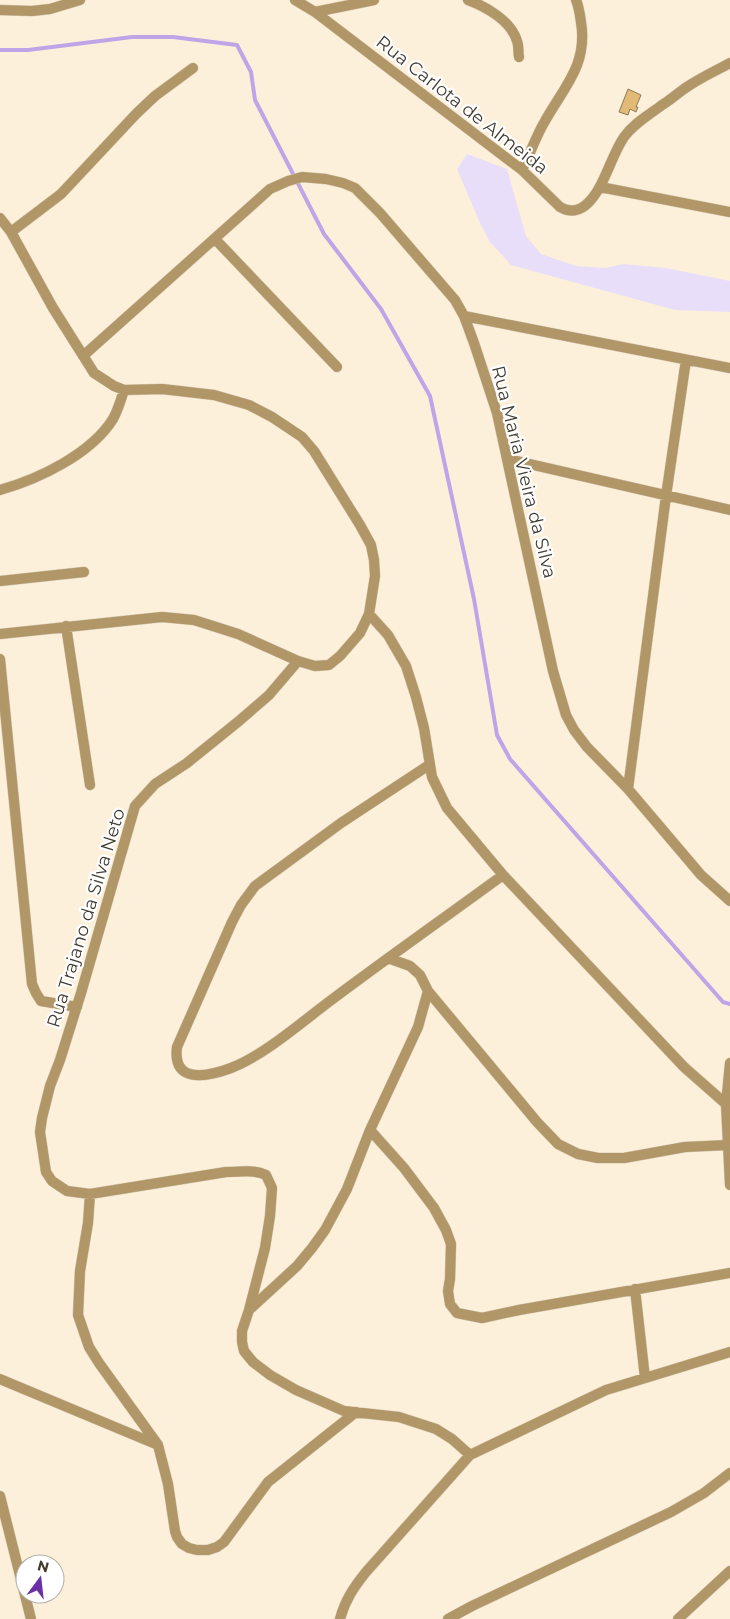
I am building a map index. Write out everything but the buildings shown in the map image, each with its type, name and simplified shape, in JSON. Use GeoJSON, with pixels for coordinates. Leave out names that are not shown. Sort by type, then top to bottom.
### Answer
{"type":"FeatureCollection","features":[{"type":"Feature","properties":{"kind":"street"},"geometry":{"type":"LineString","coordinates":[[0,10],[32,11],[50,9],[80,0]]}},
{"type":"Feature","properties":{"kind":"street","name":"Rua Carlota de Almeida"},"geometry":{"type":"LineString","coordinates":[[295,0],[315,12],[522,170],[560,207],[567,211],[579,210],[586,205],[600,187],[625,136],[642,118],[690,85],[730,63]]}},
{"type":"Feature","properties":{"kind":"street"},"geometry":{"type":"LineString","coordinates":[[315,12],[374,0]]}},
{"type":"Feature","properties":{"kind":"street"},"geometry":{"type":"LineString","coordinates":[[468,0],[481,5],[508,26],[517,41],[519,57]]}},
{"type":"Feature","properties":{"kind":"street"},"geometry":{"type":"LineString","coordinates":[[522,170],[545,121],[574,73],[580,55],[582,32],[576,0]]}},
{"type":"Feature","properties":{"kind":"street"},"geometry":{"type":"LineString","coordinates":[[11,232],[61,194],[154,96],[193,68]]}},
{"type":"Feature","properties":{"kind":"street","name":"Rua Maria Vieira da Silva"},"geometry":{"type":"LineString","coordinates":[[83,356],[270,190],[288,181],[302,177],[326,179],[356,188],[456,300],[464,316],[497,413],[553,671],[566,715],[574,730],[587,747],[628,789],[701,875],[730,900]]}},
{"type":"Feature","properties":{"kind":"street"},"geometry":{"type":"LineString","coordinates":[[600,187],[730,212]]}},
{"type":"Feature","properties":{"kind":"street"},"geometry":{"type":"LineString","coordinates":[[0,218],[11,232],[53,308],[94,373],[124,390],[162,389],[214,395],[249,405],[272,417],[302,437],[343,495],[371,546],[375,576],[369,614],[360,633],[350,646],[329,664],[316,666],[298,661],[238,634],[194,620],[162,617],[0,634]]}},
{"type":"Feature","properties":{"kind":"street"},"geometry":{"type":"LineString","coordinates":[[215,239],[337,367]]}},
{"type":"Feature","properties":{"kind":"street"},"geometry":{"type":"LineString","coordinates":[[464,316],[730,368]]}},
{"type":"Feature","properties":{"kind":"street"},"geometry":{"type":"LineString","coordinates":[[628,789],[666,496],[686,360]]}},
{"type":"Feature","properties":{"kind":"street"},"geometry":{"type":"LineString","coordinates":[[0,490],[35,478],[64,464],[94,440],[112,420],[119,407],[124,390]]}},
{"type":"Feature","properties":{"kind":"street"},"geometry":{"type":"LineString","coordinates":[[508,459],[730,510]]}},
{"type":"Feature","properties":{"kind":"street"},"geometry":{"type":"LineString","coordinates":[[0,582],[84,572]]}},
{"type":"Feature","properties":{"kind":"street"},"geometry":{"type":"LineString","coordinates":[[369,614],[388,635],[406,666],[424,728],[432,777],[447,808],[504,876],[684,1067],[728,1105]]}},
{"type":"Feature","properties":{"kind":"street"},"geometry":{"type":"LineString","coordinates":[[66,626],[90,785]]}},
{"type":"Feature","properties":{"kind":"street"},"geometry":{"type":"LineString","coordinates":[[0,659],[32,984],[41,1001],[77,1007]]}},
{"type":"Feature","properties":{"kind":"street","name":"Rua Trajano da Silva Neto"},"geometry":{"type":"LineString","coordinates":[[250,1310],[270,1216],[272,1188],[266,1175],[260,1172],[249,1171],[226,1172],[90,1194],[67,1191],[52,1181],[46,1172],[40,1132],[50,1086],[77,1007],[135,806],[154,784],[187,763],[246,715],[268,695],[298,661]]}},
{"type":"Feature","properties":{"kind":"street"},"geometry":{"type":"LineString","coordinates":[[429,765],[341,823],[256,886],[232,922],[177,1047],[176,1058],[179,1068],[186,1073],[197,1075],[211,1074],[232,1067],[258,1054],[388,958],[504,876]]}},
{"type":"Feature","properties":{"kind":"street"},"geometry":{"type":"LineString","coordinates":[[388,958],[410,966],[420,975],[428,991],[537,1122],[558,1144],[578,1154],[598,1158],[624,1158],[685,1147],[728,1145]]}},
{"type":"Feature","properties":{"kind":"street"},"geometry":{"type":"LineString","coordinates":[[428,991],[412,1041],[370,1130],[347,1189],[325,1230],[312,1248],[297,1266],[250,1310],[242,1331],[242,1342],[244,1351],[253,1362],[270,1375],[296,1390],[344,1411],[399,1417],[436,1429],[452,1439],[470,1455]]}},
{"type":"Feature","properties":{"kind":"street"},"geometry":{"type":"LineString","coordinates":[[730,1063],[728,1105],[730,1185]]}},
{"type":"Feature","properties":{"kind":"street"},"geometry":{"type":"LineString","coordinates":[[370,1130],[404,1168],[434,1208],[446,1230],[451,1244],[448,1291],[450,1304],[457,1313],[482,1318],[730,1273]]}},
{"type":"Feature","properties":{"kind":"street"},"geometry":{"type":"LineString","coordinates":[[90,1194],[88,1223],[80,1271],[78,1315],[84,1336],[94,1355],[158,1445],[168,1484],[177,1537],[182,1544],[196,1550],[208,1550],[224,1542],[268,1482],[356,1412]]}},
{"type":"Feature","properties":{"kind":"street"},"geometry":{"type":"LineString","coordinates":[[635,1289],[645,1378]]}},
{"type":"Feature","properties":{"kind":"street"},"geometry":{"type":"LineString","coordinates":[[340,1619],[345,1602],[352,1589],[470,1455],[606,1390],[730,1352]]}},
{"type":"Feature","properties":{"kind":"street"},"geometry":{"type":"LineString","coordinates":[[0,1379],[158,1445]]}},
{"type":"Feature","properties":{"kind":"street"},"geometry":{"type":"LineString","coordinates":[[448,1619],[671,1512],[704,1493],[730,1473]]}},
{"type":"Feature","properties":{"kind":"street"},"geometry":{"type":"LineString","coordinates":[[0,1496],[31,1619]]}},
{"type":"Feature","properties":{"kind":"street"},"geometry":{"type":"LineString","coordinates":[[678,1619],[730,1570]]}},
{"type":"Feature","properties":{"kind":"shaded area"},"geometry":{"type":"Polygon","coordinates":[[[467,154],[507,169],[526,236],[541,254],[576,266],[606,268],[623,264],[666,268],[730,281],[730,312],[675,310],[511,265],[490,242],[457,169],[467,154]]]}},
{"type":"Feature","properties":{"kind":"waterway"},"geometry":{"type":"LineString","coordinates":[[0,50],[28,50],[132,37],[173,37],[237,45],[251,72],[255,100],[324,234],[381,309],[430,396],[474,599],[497,735],[510,759],[723,1002],[730,1004]]}}]}
